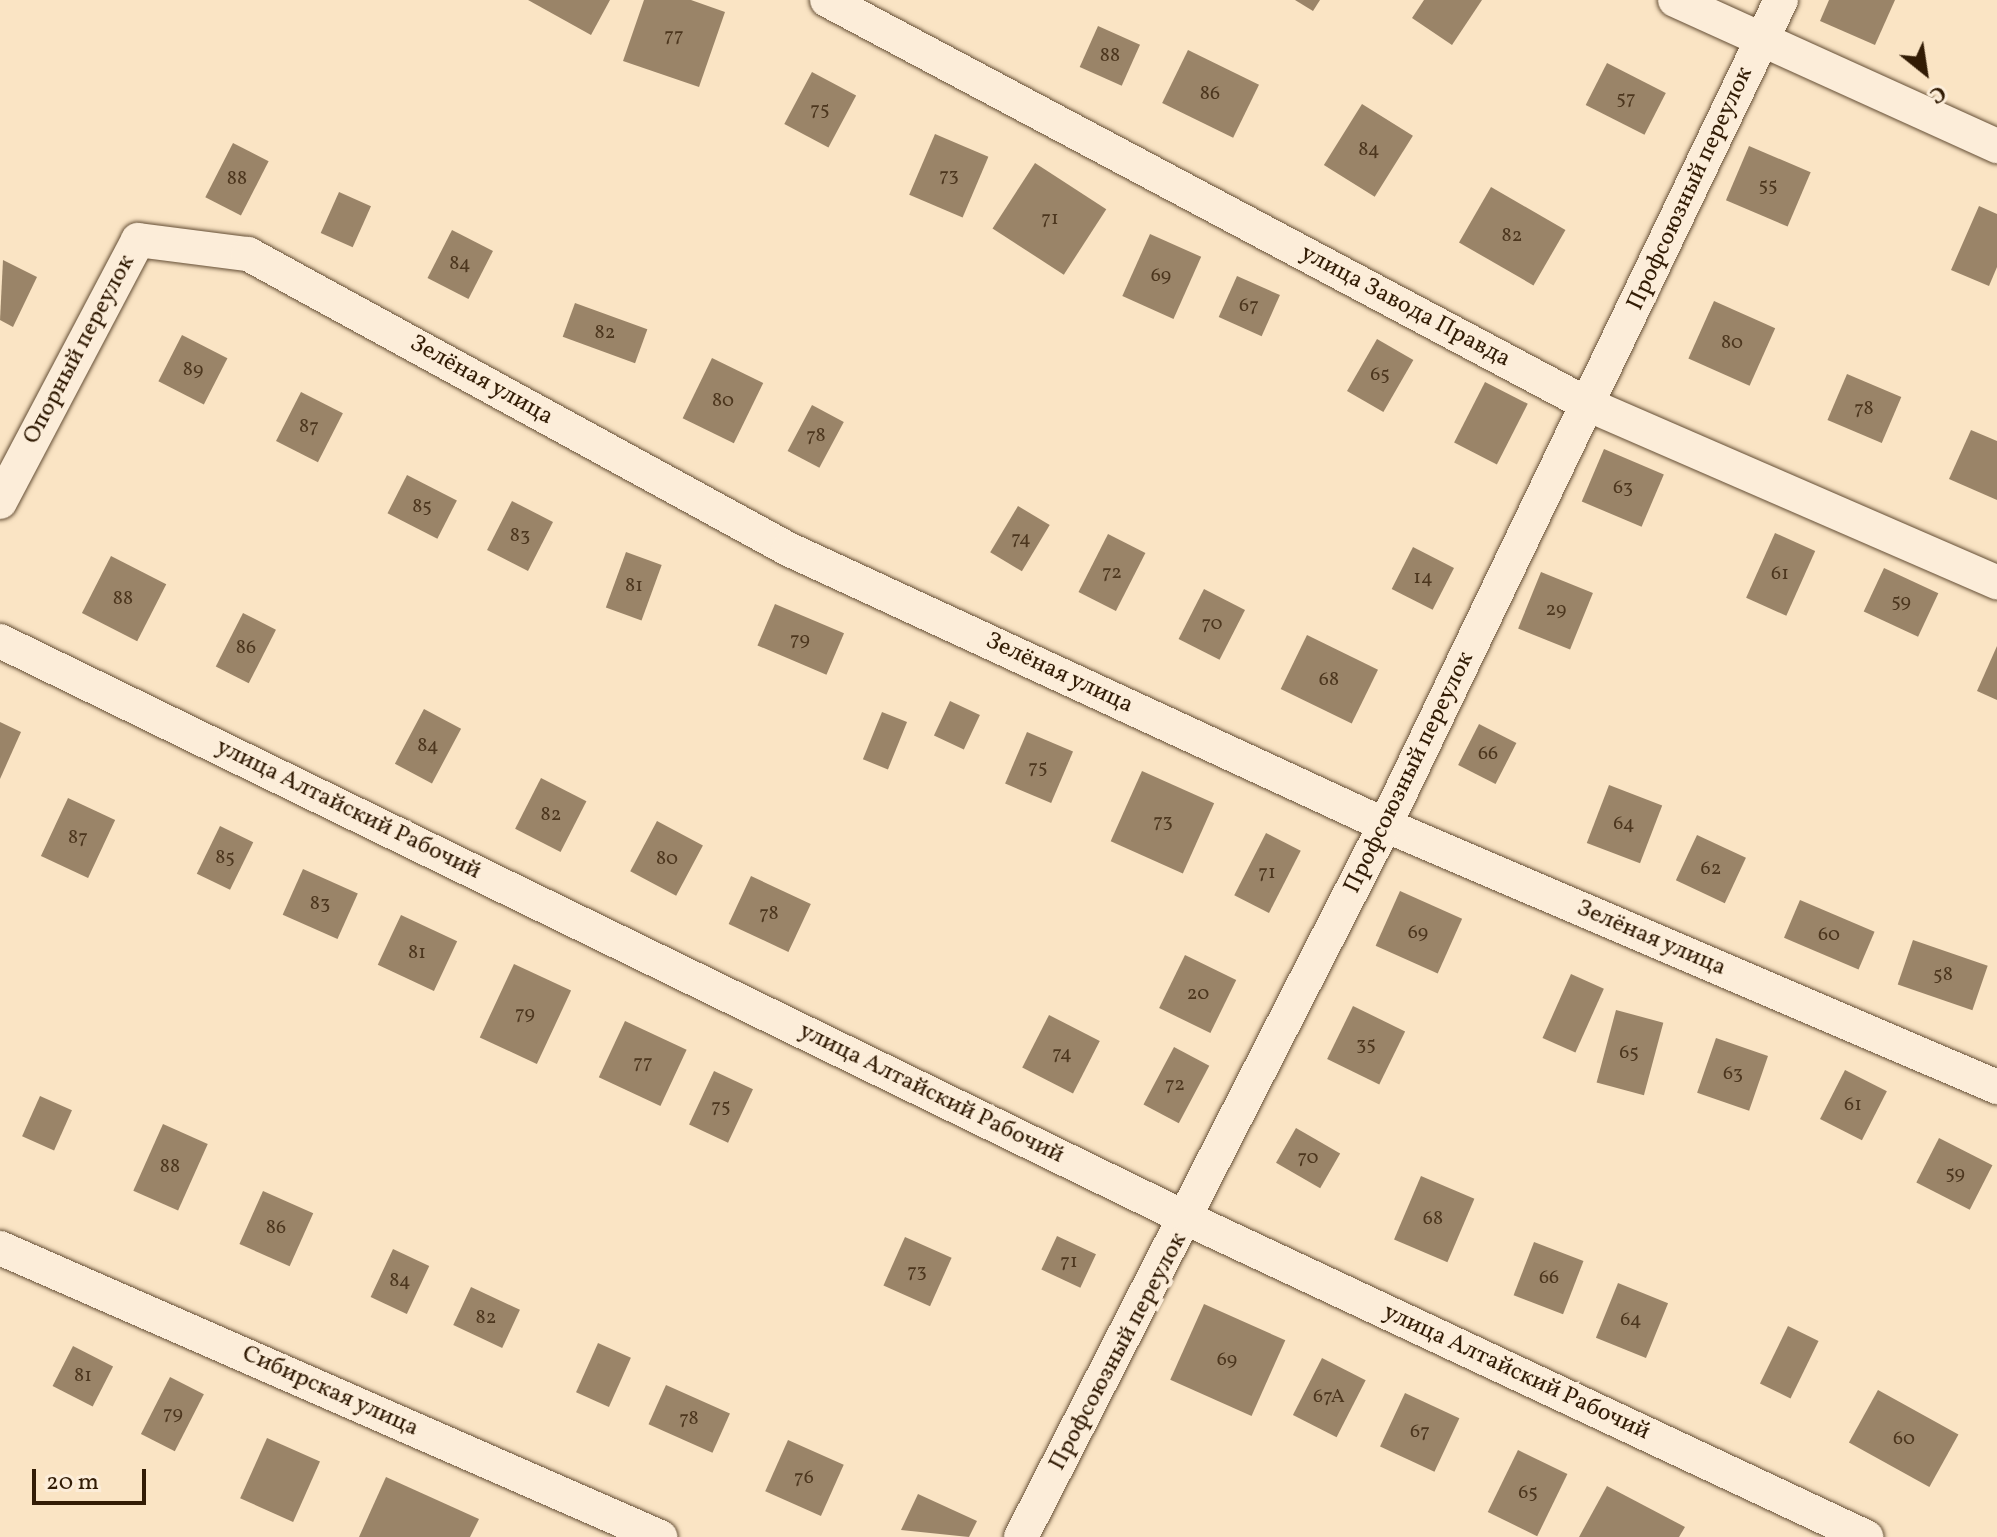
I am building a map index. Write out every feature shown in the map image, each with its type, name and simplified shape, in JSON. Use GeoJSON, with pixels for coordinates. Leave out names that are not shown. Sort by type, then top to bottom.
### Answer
{"type":"FeatureCollection","features":[{"type":"Feature","properties":{"kind":"street","name":"улица Завода Правда"},"geometry":{"type":"LineString","coordinates":[[827,0],[1589,405],[1997,582]]}},
{"type":"Feature","properties":{"kind":"street"},"geometry":{"type":"LineString","coordinates":[[1675,0],[1997,146]]}},
{"type":"Feature","properties":{"kind":"street","name":"Профсоюзный переулок"},"geometry":{"type":"LineString","coordinates":[[1021,1537],[1190,1220],[1589,405],[1781,0]]}},
{"type":"Feature","properties":{"kind":"street","name":"Опорный переулок"},"geometry":{"type":"LineString","coordinates":[[0,502],[138,240]]}},
{"type":"Feature","properties":{"kind":"street","name":"Зелёная улица"},"geometry":{"type":"LineString","coordinates":[[138,240],[248,254],[788,549],[1385,825],[1997,1087]]}},
{"type":"Feature","properties":{"kind":"street","name":"улица Алтайский Рабочий"},"geometry":{"type":"LineString","coordinates":[[0,641],[1190,1220],[1866,1537]]}},
{"type":"Feature","properties":{"kind":"street","name":"Сибирская улица"},"geometry":{"type":"LineString","coordinates":[[0,1248],[660,1537]]}},
{"type":"Feature","properties":{"kind":"building"},"geometry":{"type":"Polygon","coordinates":[[[528,0],[610,0],[591,35],[528,0]]]}},
{"type":"Feature","properties":{"kind":"building"},"geometry":{"type":"Polygon","coordinates":[[[644,0],[691,0],[725,12],[699,87],[623,61],[644,0]]]}},
{"type":"Feature","properties":{"kind":"building"},"geometry":{"type":"Polygon","coordinates":[[[1295,0],[1320,0],[1313,11],[1295,0]]]}},
{"type":"Feature","properties":{"kind":"building"},"geometry":{"type":"Polygon","coordinates":[[[1424,0],[1482,0],[1452,45],[1412,18],[1424,0]]]}},
{"type":"Feature","properties":{"kind":"building"},"geometry":{"type":"Polygon","coordinates":[[[1829,0],[1895,0],[1875,45],[1820,21],[1829,0]]]}},
{"type":"Feature","properties":{"kind":"building"},"geometry":{"type":"Polygon","coordinates":[[[1098,26],[1140,45],[1122,86],[1080,67],[1098,26]]]}},
{"type":"Feature","properties":{"kind":"building"},"geometry":{"type":"Polygon","coordinates":[[[1188,50],[1259,85],[1233,138],[1162,103],[1188,50]]]}},
{"type":"Feature","properties":{"kind":"building"},"geometry":{"type":"Polygon","coordinates":[[[1607,63],[1666,93],[1644,135],[1586,105],[1607,63]]]}},
{"type":"Feature","properties":{"kind":"building"},"geometry":{"type":"Polygon","coordinates":[[[812,72],[856,95],[828,148],[784,124],[812,72]]]}},
{"type":"Feature","properties":{"kind":"building"},"geometry":{"type":"Polygon","coordinates":[[[1362,104],[1413,136],[1375,197],[1324,165],[1362,104]]]}},
{"type":"Feature","properties":{"kind":"building"},"geometry":{"type":"Polygon","coordinates":[[[935,134],[988,157],[963,217],[909,195],[935,134]]]}},
{"type":"Feature","properties":{"kind":"building"},"geometry":{"type":"Polygon","coordinates":[[[233,143],[269,161],[241,216],[205,197],[233,143]]]}},
{"type":"Feature","properties":{"kind":"building"},"geometry":{"type":"Polygon","coordinates":[[[1749,146],[1811,172],[1788,226],[1726,200],[1749,146]]]}},
{"type":"Feature","properties":{"kind":"building"},"geometry":{"type":"Polygon","coordinates":[[[1035,163],[1106,209],[1064,275],[993,228],[1035,163]]]}},
{"type":"Feature","properties":{"kind":"building"},"geometry":{"type":"Polygon","coordinates":[[[1491,187],[1565,230],[1533,285],[1459,242],[1491,187]]]}},
{"type":"Feature","properties":{"kind":"building"},"geometry":{"type":"Polygon","coordinates":[[[339,192],[371,206],[353,247],[321,233],[339,192]]]}},
{"type":"Feature","properties":{"kind":"building"},"geometry":{"type":"Polygon","coordinates":[[[1979,206],[1997,214],[1997,267],[1989,286],[1951,270],[1979,206]]]}},
{"type":"Feature","properties":{"kind":"building"},"geometry":{"type":"Polygon","coordinates":[[[452,230],[493,251],[468,299],[427,278],[452,230]]]}},
{"type":"Feature","properties":{"kind":"building"},"geometry":{"type":"Polygon","coordinates":[[[1150,234],[1201,257],[1174,319],[1122,296],[1150,234]]]}},
{"type":"Feature","properties":{"kind":"building"},"geometry":{"type":"Polygon","coordinates":[[[3,260],[37,277],[13,327],[0,320],[3,260]]]}},
{"type":"Feature","properties":{"kind":"building"},"geometry":{"type":"Polygon","coordinates":[[[1237,276],[1280,295],[1262,336],[1219,317],[1237,276]]]}},
{"type":"Feature","properties":{"kind":"building"},"geometry":{"type":"Polygon","coordinates":[[[1714,301],[1775,328],[1750,386],[1688,359],[1714,301]]]}},
{"type":"Feature","properties":{"kind":"building"},"geometry":{"type":"Polygon","coordinates":[[[575,303],[647,329],[635,363],[563,337],[575,303]]]}},
{"type":"Feature","properties":{"kind":"building"},"geometry":{"type":"Polygon","coordinates":[[[182,335],[227,358],[204,404],[158,381],[182,335]]]}},
{"type":"Feature","properties":{"kind":"building"},"geometry":{"type":"Polygon","coordinates":[[[1377,339],[1413,360],[1383,412],[1347,391],[1377,339]]]}},
{"type":"Feature","properties":{"kind":"building"},"geometry":{"type":"Polygon","coordinates":[[[712,358],[763,383],[734,443],[683,418],[712,358]]]}},
{"type":"Feature","properties":{"kind":"building"},"geometry":{"type":"Polygon","coordinates":[[[1847,374],[1901,397],[1882,443],[1827,420],[1847,374]]]}},
{"type":"Feature","properties":{"kind":"building"},"geometry":{"type":"Polygon","coordinates":[[[1485,382],[1528,404],[1497,464],[1454,443],[1485,382]]]}},
{"type":"Feature","properties":{"kind":"building"},"geometry":{"type":"Polygon","coordinates":[[[301,392],[343,413],[318,462],[276,441],[301,392]]]}},
{"type":"Feature","properties":{"kind":"building"},"geometry":{"type":"Polygon","coordinates":[[[812,405],[844,422],[819,468],[788,451],[812,405]]]}},
{"type":"Feature","properties":{"kind":"building"},"geometry":{"type":"Polygon","coordinates":[[[1971,430],[1997,441],[1997,500],[1949,479],[1971,430]]]}},
{"type":"Feature","properties":{"kind":"building"},"geometry":{"type":"Polygon","coordinates":[[[1604,449],[1664,474],[1642,527],[1582,501],[1604,449]]]}},
{"type":"Feature","properties":{"kind":"building"},"geometry":{"type":"Polygon","coordinates":[[[407,475],[457,500],[437,539],[387,513],[407,475]]]}},
{"type":"Feature","properties":{"kind":"building"},"geometry":{"type":"Polygon","coordinates":[[[512,501],[553,522],[528,571],[487,550],[512,501]]]}},
{"type":"Feature","properties":{"kind":"building"},"geometry":{"type":"Polygon","coordinates":[[[1018,506],[1050,525],[1022,571],[990,552],[1018,506]]]}},
{"type":"Feature","properties":{"kind":"building"},"geometry":{"type":"Polygon","coordinates":[[[1775,533],[1815,551],[1786,616],[1746,598],[1775,533]]]}},
{"type":"Feature","properties":{"kind":"building"},"geometry":{"type":"Polygon","coordinates":[[[1108,534],[1145,553],[1116,611],[1078,592],[1108,534]]]}},
{"type":"Feature","properties":{"kind":"building"},"geometry":{"type":"Polygon","coordinates":[[[1413,547],[1454,568],[1433,610],[1392,589],[1413,547]]]}},
{"type":"Feature","properties":{"kind":"building"},"geometry":{"type":"Polygon","coordinates":[[[626,552],[662,565],[642,620],[606,607],[626,552]]]}},
{"type":"Feature","properties":{"kind":"building"},"geometry":{"type":"Polygon","coordinates":[[[111,556],[166,584],[137,641],[82,613],[111,556]]]}},
{"type":"Feature","properties":{"kind":"building"},"geometry":{"type":"Polygon","coordinates":[[[1884,568],[1938,593],[1918,637],[1864,612],[1884,568]]]}},
{"type":"Feature","properties":{"kind":"building"},"geometry":{"type":"Polygon","coordinates":[[[1541,572],[1593,593],[1570,650],[1518,629],[1541,572]]]}},
{"type":"Feature","properties":{"kind":"building"},"geometry":{"type":"Polygon","coordinates":[[[1204,589],[1245,610],[1220,660],[1179,639],[1204,589]]]}},
{"type":"Feature","properties":{"kind":"building"},"geometry":{"type":"Polygon","coordinates":[[[775,604],[844,633],[826,675],[757,645],[775,604]]]}},
{"type":"Feature","properties":{"kind":"building"},"geometry":{"type":"Polygon","coordinates":[[[243,613],[276,630],[249,683],[216,666],[243,613]]]}},
{"type":"Feature","properties":{"kind":"building"},"geometry":{"type":"Polygon","coordinates":[[[1307,635],[1378,670],[1352,724],[1281,689],[1307,635]]]}},
{"type":"Feature","properties":{"kind":"building"},"geometry":{"type":"Polygon","coordinates":[[[1997,646],[1997,700],[1977,691],[1997,646]]]}},
{"type":"Feature","properties":{"kind":"building"},"geometry":{"type":"Polygon","coordinates":[[[950,701],[980,715],[964,749],[934,735],[950,701]]]}},
{"type":"Feature","properties":{"kind":"building"},"geometry":{"type":"Polygon","coordinates":[[[424,709],[461,729],[432,783],[395,764],[424,709]]]}},
{"type":"Feature","properties":{"kind":"building"},"geometry":{"type":"Polygon","coordinates":[[[882,712],[907,722],[888,769],[863,759],[882,712]]]}},
{"type":"Feature","properties":{"kind":"building"},"geometry":{"type":"Polygon","coordinates":[[[0,722],[21,732],[0,779],[0,722]]]}},
{"type":"Feature","properties":{"kind":"building"},"geometry":{"type":"Polygon","coordinates":[[[1479,724],[1516,743],[1496,784],[1458,765],[1479,724]]]}},
{"type":"Feature","properties":{"kind":"building"},"geometry":{"type":"Polygon","coordinates":[[[1027,732],[1073,752],[1051,803],[1005,784],[1027,732]]]}},
{"type":"Feature","properties":{"kind":"building"},"geometry":{"type":"Polygon","coordinates":[[[1142,771],[1214,803],[1183,873],[1111,841],[1142,771]]]}},
{"type":"Feature","properties":{"kind":"building"},"geometry":{"type":"Polygon","coordinates":[[[541,778],[586,801],[561,852],[515,829],[541,778]]]}},
{"type":"Feature","properties":{"kind":"building"},"geometry":{"type":"Polygon","coordinates":[[[1609,785],[1662,805],[1640,863],[1587,843],[1609,785]]]}},
{"type":"Feature","properties":{"kind":"building"},"geometry":{"type":"Polygon","coordinates":[[[68,798],[115,820],[88,878],[41,856],[68,798]]]}},
{"type":"Feature","properties":{"kind":"building"},"geometry":{"type":"Polygon","coordinates":[[[657,821],[703,845],[676,896],[630,871],[657,821]]]}},
{"type":"Feature","properties":{"kind":"building"},"geometry":{"type":"Polygon","coordinates":[[[220,826],[253,842],[230,890],[197,874],[220,826]]]}},
{"type":"Feature","properties":{"kind":"building"},"geometry":{"type":"Polygon","coordinates":[[[1266,833],[1301,851],[1269,913],[1234,895],[1266,833]]]}},
{"type":"Feature","properties":{"kind":"building"},"geometry":{"type":"Polygon","coordinates":[[[1697,835],[1746,858],[1725,903],[1676,880],[1697,835]]]}},
{"type":"Feature","properties":{"kind":"building"},"geometry":{"type":"Polygon","coordinates":[[[303,869],[358,893],[337,939],[283,915],[303,869]]]}},
{"type":"Feature","properties":{"kind":"building"},"geometry":{"type":"Polygon","coordinates":[[[751,876],[811,904],[788,952],[729,924],[751,876]]]}},
{"type":"Feature","properties":{"kind":"building"},"geometry":{"type":"Polygon","coordinates":[[[1400,891],[1462,919],[1438,973],[1376,946],[1400,891]]]}},
{"type":"Feature","properties":{"kind":"building"},"geometry":{"type":"Polygon","coordinates":[[[1800,900],[1875,932],[1859,969],[1784,938],[1800,900]]]}},
{"type":"Feature","properties":{"kind":"building"},"geometry":{"type":"Polygon","coordinates":[[[401,915],[457,941],[434,991],[378,965],[401,915]]]}},
{"type":"Feature","properties":{"kind":"building"},"geometry":{"type":"Polygon","coordinates":[[[1913,940],[1988,966],[1972,1010],[1898,984],[1913,940]]]}},
{"type":"Feature","properties":{"kind":"building"},"geometry":{"type":"Polygon","coordinates":[[[1185,955],[1236,980],[1210,1033],[1159,1008],[1185,955]]]}},
{"type":"Feature","properties":{"kind":"building"},"geometry":{"type":"Polygon","coordinates":[[[514,964],[571,991],[537,1064],[480,1037],[514,964]]]}},
{"type":"Feature","properties":{"kind":"building"},"geometry":{"type":"Polygon","coordinates":[[[1571,974],[1604,989],[1575,1053],[1543,1038],[1571,974]]]}},
{"type":"Feature","properties":{"kind":"building"},"geometry":{"type":"Polygon","coordinates":[[[1353,1006],[1405,1031],[1379,1084],[1327,1059],[1353,1006]]]}},
{"type":"Feature","properties":{"kind":"building"},"geometry":{"type":"Polygon","coordinates":[[[1616,1010],[1663,1023],[1644,1095],[1597,1082],[1616,1010]]]}},
{"type":"Feature","properties":{"kind":"building"},"geometry":{"type":"Polygon","coordinates":[[[1049,1015],[1100,1041],[1073,1093],[1022,1068],[1049,1015]]]}},
{"type":"Feature","properties":{"kind":"building"},"geometry":{"type":"Polygon","coordinates":[[[625,1021],[687,1050],[660,1106],[599,1077],[625,1021]]]}},
{"type":"Feature","properties":{"kind":"building"},"geometry":{"type":"Polygon","coordinates":[[[1716,1038],[1768,1056],[1749,1111],[1697,1093],[1716,1038]]]}},
{"type":"Feature","properties":{"kind":"building"},"geometry":{"type":"Polygon","coordinates":[[[1174,1047],[1209,1066],[1179,1123],[1143,1104],[1174,1047]]]}},
{"type":"Feature","properties":{"kind":"building"},"geometry":{"type":"Polygon","coordinates":[[[1845,1070],[1887,1091],[1862,1140],[1820,1119],[1845,1070]]]}},
{"type":"Feature","properties":{"kind":"building"},"geometry":{"type":"Polygon","coordinates":[[[714,1071],[753,1089],[728,1143],[689,1124],[714,1071]]]}},
{"type":"Feature","properties":{"kind":"building"},"geometry":{"type":"Polygon","coordinates":[[[40,1096],[72,1110],[54,1150],[22,1136],[40,1096]]]}},
{"type":"Feature","properties":{"kind":"building"},"geometry":{"type":"Polygon","coordinates":[[[163,1124],[208,1144],[178,1211],[133,1191],[163,1124]]]}},
{"type":"Feature","properties":{"kind":"building"},"geometry":{"type":"Polygon","coordinates":[[[1296,1128],[1340,1154],[1320,1188],[1276,1163],[1296,1128]]]}},
{"type":"Feature","properties":{"kind":"building"},"geometry":{"type":"Polygon","coordinates":[[[1939,1138],[1992,1165],[1970,1210],[1916,1183],[1939,1138]]]}},
{"type":"Feature","properties":{"kind":"building"},"geometry":{"type":"Polygon","coordinates":[[[1421,1176],[1474,1199],[1447,1262],[1394,1240],[1421,1176]]]}},
{"type":"Feature","properties":{"kind":"building"},"geometry":{"type":"Polygon","coordinates":[[[263,1191],[313,1213],[290,1266],[239,1244],[263,1191]]]}},
{"type":"Feature","properties":{"kind":"building"},"geometry":{"type":"Polygon","coordinates":[[[1057,1236],[1096,1254],[1080,1288],[1041,1270],[1057,1236]]]}},
{"type":"Feature","properties":{"kind":"building"},"geometry":{"type":"Polygon","coordinates":[[[905,1237],[952,1258],[930,1306],[883,1285],[905,1237]]]}},
{"type":"Feature","properties":{"kind":"building"},"geometry":{"type":"Polygon","coordinates":[[[1534,1242],[1583,1261],[1563,1314],[1514,1295],[1534,1242]]]}},
{"type":"Feature","properties":{"kind":"building"},"geometry":{"type":"Polygon","coordinates":[[[393,1249],[429,1266],[407,1314],[371,1297],[393,1249]]]}},
{"type":"Feature","properties":{"kind":"building"},"geometry":{"type":"Polygon","coordinates":[[[1618,1283],[1668,1303],[1646,1358],[1596,1338],[1618,1283]]]}},
{"type":"Feature","properties":{"kind":"building"},"geometry":{"type":"Polygon","coordinates":[[[471,1287],[520,1310],[502,1348],[453,1325],[471,1287]]]}},
{"type":"Feature","properties":{"kind":"building"},"geometry":{"type":"Polygon","coordinates":[[[1204,1304],[1285,1340],[1252,1416],[1170,1380],[1204,1304]]]}},
{"type":"Feature","properties":{"kind":"building"},"geometry":{"type":"Polygon","coordinates":[[[1788,1326],[1819,1341],[1791,1398],[1760,1384],[1788,1326]]]}},
{"type":"Feature","properties":{"kind":"building"},"geometry":{"type":"Polygon","coordinates":[[[598,1343],[631,1358],[609,1407],[576,1392],[598,1343]]]}},
{"type":"Feature","properties":{"kind":"building"},"geometry":{"type":"Polygon","coordinates":[[[73,1346],[113,1366],[93,1407],[53,1386],[73,1346]]]}},
{"type":"Feature","properties":{"kind":"building"},"geometry":{"type":"Polygon","coordinates":[[[1322,1358],[1366,1380],[1337,1437],[1293,1415],[1322,1358]]]}},
{"type":"Feature","properties":{"kind":"building"},"geometry":{"type":"Polygon","coordinates":[[[170,1377],[204,1394],[175,1451],[141,1434],[170,1377]]]}},
{"type":"Feature","properties":{"kind":"building"},"geometry":{"type":"Polygon","coordinates":[[[666,1385],[730,1413],[712,1453],[649,1424],[666,1385]]]}},
{"type":"Feature","properties":{"kind":"building"},"geometry":{"type":"Polygon","coordinates":[[[1878,1390],[1958,1435],[1929,1487],[1849,1442],[1878,1390]]]}},
{"type":"Feature","properties":{"kind":"building"},"geometry":{"type":"Polygon","coordinates":[[[1405,1393],[1459,1418],[1434,1472],[1380,1446],[1405,1393]]]}},
{"type":"Feature","properties":{"kind":"building"},"geometry":{"type":"Polygon","coordinates":[[[267,1438],[320,1462],[293,1522],[240,1498],[267,1438]]]}},
{"type":"Feature","properties":{"kind":"building"},"geometry":{"type":"Polygon","coordinates":[[[788,1440],[844,1465],[821,1516],[765,1491],[788,1440]]]}},
{"type":"Feature","properties":{"kind":"building"},"geometry":{"type":"Polygon","coordinates":[[[1518,1450],[1567,1474],[1537,1536],[1488,1512],[1518,1450]]]}},
{"type":"Feature","properties":{"kind":"building"},"geometry":{"type":"Polygon","coordinates":[[[386,1477],[479,1519],[470,1537],[359,1537],[386,1477]]]}},
{"type":"Feature","properties":{"kind":"building"},"geometry":{"type":"Polygon","coordinates":[[[1607,1486],[1685,1527],[1679,1537],[1579,1537],[1607,1486]]]}},
{"type":"Feature","properties":{"kind":"building"},"geometry":{"type":"Polygon","coordinates":[[[918,1494],[977,1521],[969,1537],[901,1530],[918,1494]]]}}]}
